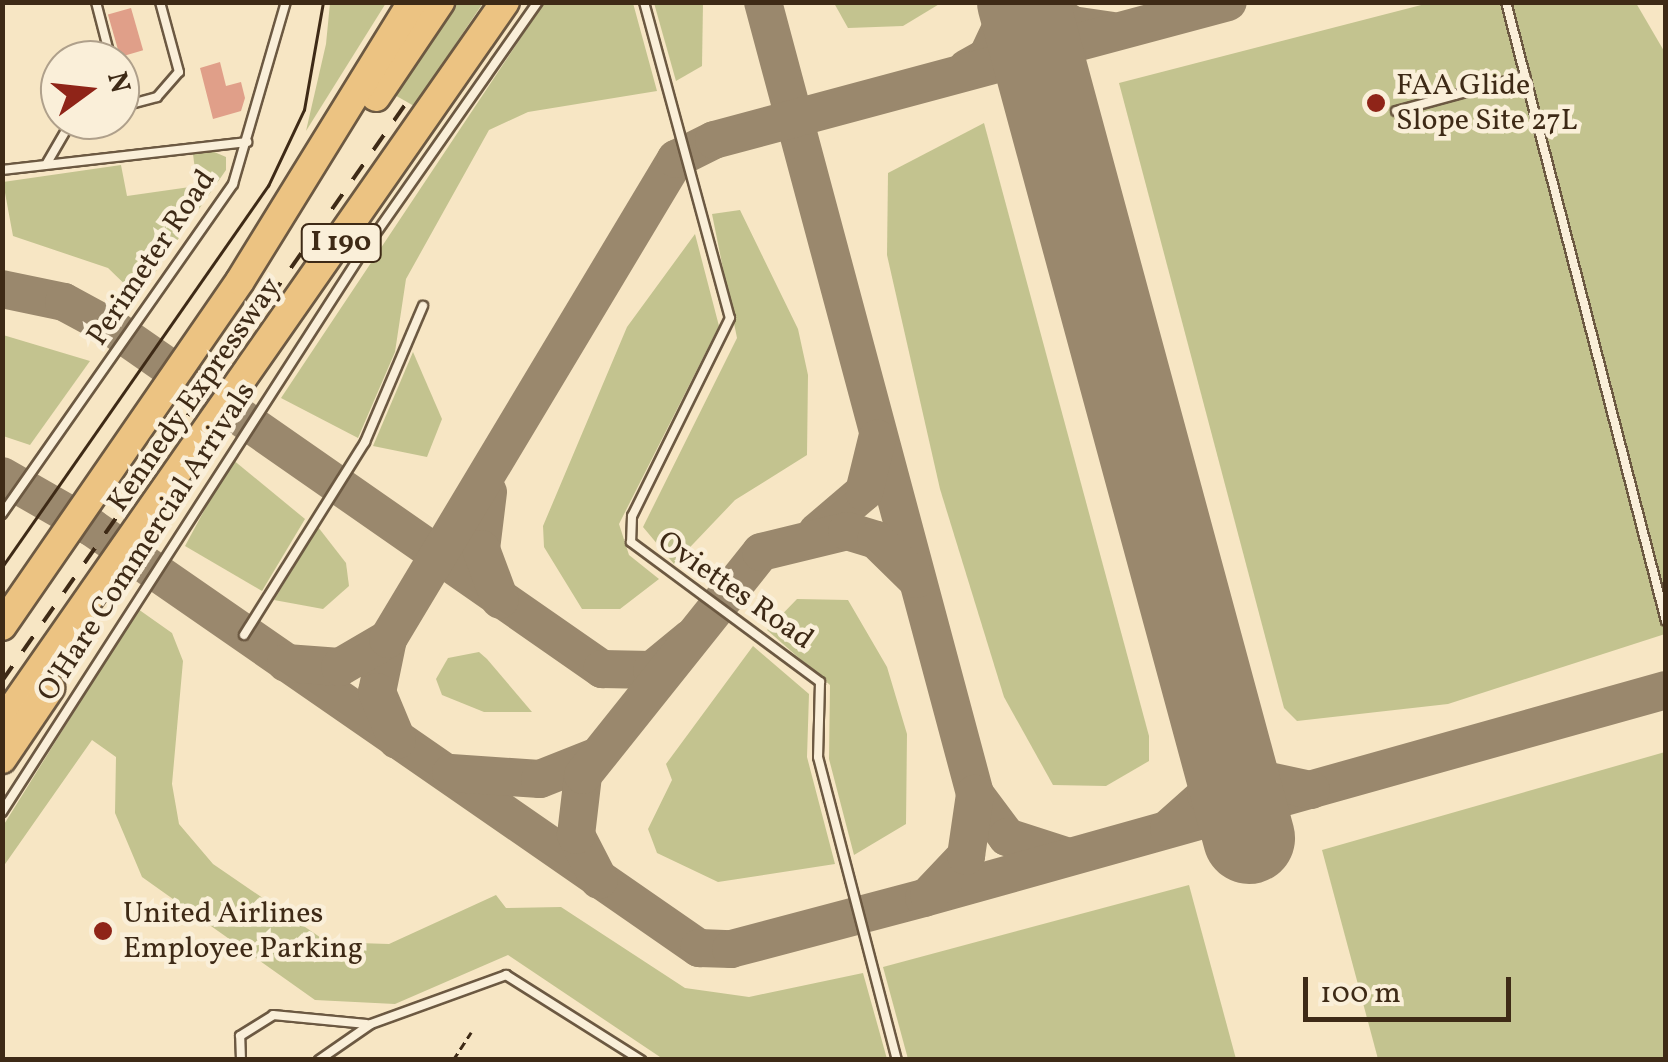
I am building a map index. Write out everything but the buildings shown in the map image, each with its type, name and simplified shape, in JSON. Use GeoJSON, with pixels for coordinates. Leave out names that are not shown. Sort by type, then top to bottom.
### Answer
{"type":"FeatureCollection","features":[{"type":"Feature","properties":{"kind":"highway"},"geometry":{"type":"LineString","coordinates":[[277,224],[412,2]]}},
{"type":"Feature","properties":{"kind":"highway"},"geometry":{"type":"LineString","coordinates":[[277,224],[440,2]]}},
{"type":"Feature","properties":{"kind":"highway","name":"Kennedy Expressway"},"geometry":{"type":"LineString","coordinates":[[2,723],[175,481],[506,2]]}},
{"type":"Feature","properties":{"kind":"highway","name":"Kennedy Expressway"},"geometry":{"type":"LineString","coordinates":[[2,626],[277,224]]}},
{"type":"Feature","properties":{"kind":"highway"},"geometry":{"type":"LineString","coordinates":[[2,759],[175,481]]}},
{"type":"Feature","properties":{"kind":"lane"},"geometry":{"type":"LineString","coordinates":[[96,2],[106,40]]}},
{"type":"Feature","properties":{"kind":"lane"},"geometry":{"type":"LineString","coordinates":[[140,101],[157,97],[179,72],[160,2]]}},
{"type":"Feature","properties":{"kind":"lane","name":"Perimeter Road"},"geometry":{"type":"LineString","coordinates":[[2,514],[233,184],[286,2]]}},
{"type":"Feature","properties":{"kind":"lane","name":"O'Hare Commercial Arrivals"},"geometry":{"type":"LineString","coordinates":[[2,812],[338,289],[538,2]]}},
{"type":"Feature","properties":{"kind":"lane","name":"Oviettes Road"},"geometry":{"type":"LineString","coordinates":[[644,2],[730,318],[632,516],[630,542],[820,682],[818,757],[897,1060]]}},
{"type":"Feature","properties":{"kind":"lane"},"geometry":{"type":"LineString","coordinates":[[1506,2],[1666,621]]}},
{"type":"Feature","properties":{"kind":"lane"},"geometry":{"type":"LineString","coordinates":[[1396,111],[1526,76]]}},
{"type":"Feature","properties":{"kind":"lane"},"geometry":{"type":"LineString","coordinates":[[47,163],[60,140]]}},
{"type":"Feature","properties":{"kind":"lane"},"geometry":{"type":"LineString","coordinates":[[2,170],[247,142]]}},
{"type":"Feature","properties":{"kind":"lane"},"geometry":{"type":"LineString","coordinates":[[244,635],[365,442],[423,306]]}},
{"type":"Feature","properties":{"kind":"lane"},"geometry":{"type":"LineString","coordinates":[[319,1060],[372,1024],[506,974],[640,1060]]}},
{"type":"Feature","properties":{"kind":"lane"},"geometry":{"type":"LineString","coordinates":[[241,1060],[240,1036],[273,1015],[372,1024]]}},
{"type":"Feature","properties":{"kind":"path"},"geometry":{"type":"LineString","coordinates":[[453,1060],[471,1032]]}},
{"type":"Feature","properties":{"kind":"green space"},"geometry":{"type":"Polygon","coordinates":[[[330,3],[386,3],[306,131],[326,44],[330,3]]]}},
{"type":"Feature","properties":{"kind":"green space"},"geometry":{"type":"Polygon","coordinates":[[[452,3],[483,3],[414,106],[393,94],[452,3]]]}},
{"type":"Feature","properties":{"kind":"green space"},"geometry":{"type":"Polygon","coordinates":[[[544,3],[633,3],[657,91],[528,112],[489,130],[406,279],[395,352],[358,438],[281,398],[544,3]]]}},
{"type":"Feature","properties":{"kind":"green space"},"geometry":{"type":"Polygon","coordinates":[[[654,3],[703,3],[702,66],[676,81],[654,3]]]}},
{"type":"Feature","properties":{"kind":"green space"},"geometry":{"type":"Polygon","coordinates":[[[834,3],[941,3],[903,26],[848,28],[834,3]]]}},
{"type":"Feature","properties":{"kind":"green space"},"geometry":{"type":"Polygon","coordinates":[[[1429,3],[1636,3],[1664,51],[1665,634],[1448,704],[1297,721],[1284,708],[1119,83],[1429,3]]]}},
{"type":"Feature","properties":{"kind":"green space"},"geometry":{"type":"Polygon","coordinates":[[[984,123],[1149,736],[1149,761],[1106,786],[1053,785],[1004,697],[940,489],[887,255],[888,173],[984,123]]]}},
{"type":"Feature","properties":{"kind":"green space"},"geometry":{"type":"Polygon","coordinates":[[[212,151],[226,157],[226,170],[138,297],[108,268],[13,236],[3,182],[121,165],[127,196],[197,186],[193,154],[212,151]]]}},
{"type":"Feature","properties":{"kind":"green space"},"geometry":{"type":"Polygon","coordinates":[[[740,210],[798,329],[808,375],[807,455],[735,500],[674,564],[643,527],[737,338],[712,214],[740,210]]]}},
{"type":"Feature","properties":{"kind":"green space"},"geometry":{"type":"Polygon","coordinates":[[[695,234],[719,326],[619,524],[629,555],[659,579],[620,609],[582,609],[544,547],[543,526],[627,327],[695,234]]]}},
{"type":"Feature","properties":{"kind":"green space"},"geometry":{"type":"Polygon","coordinates":[[[3,335],[90,361],[30,445],[3,436],[3,335]]]}},
{"type":"Feature","properties":{"kind":"green space"},"geometry":{"type":"Polygon","coordinates":[[[413,352],[442,419],[427,457],[373,446],[413,352]]]}},
{"type":"Feature","properties":{"kind":"green space"},"geometry":{"type":"Polygon","coordinates":[[[232,459],[305,519],[262,591],[185,546],[232,459]]]}},
{"type":"Feature","properties":{"kind":"green space"},"geometry":{"type":"Polygon","coordinates":[[[318,527],[346,563],[349,586],[323,609],[274,600],[318,527]]]}},
{"type":"Feature","properties":{"kind":"green space"},"geometry":{"type":"Polygon","coordinates":[[[797,599],[848,600],[887,667],[907,734],[906,824],[854,855],[829,759],[830,685],[767,630],[797,599]]]}},
{"type":"Feature","properties":{"kind":"green space"},"geometry":{"type":"Polygon","coordinates":[[[138,609],[172,633],[183,661],[172,784],[179,824],[213,864],[327,942],[389,944],[496,895],[506,908],[561,907],[685,988],[749,997],[863,973],[887,1059],[663,1059],[508,955],[395,1004],[315,1000],[142,877],[115,813],[116,757],[92,740],[3,867],[3,826],[138,609]]]}},
{"type":"Feature","properties":{"kind":"green space"},"geometry":{"type":"Polygon","coordinates":[[[753,646],[809,694],[807,757],[835,864],[718,882],[657,853],[648,829],[672,780],[666,764],[753,646]]]}},
{"type":"Feature","properties":{"kind":"green space"},"geometry":{"type":"Polygon","coordinates":[[[479,652],[532,712],[484,712],[442,695],[436,679],[448,658],[479,652]]]}},
{"type":"Feature","properties":{"kind":"green space"},"geometry":{"type":"Polygon","coordinates":[[[1665,752],[1665,1059],[1378,1059],[1322,850],[1665,752]]]}},
{"type":"Feature","properties":{"kind":"green space"},"geometry":{"type":"Polygon","coordinates":[[[1189,885],[1236,1059],[908,1059],[883,967],[1189,885]]]}},
{"type":"Feature","properties":{"kind":"taxiway"},"geometry":{"type":"LineString","coordinates":[[763,2],[975,794],[1007,837],[1066,856]]}},
{"type":"Feature","properties":{"kind":"taxiway"},"geometry":{"type":"LineString","coordinates":[[967,68],[987,57],[1013,2]]}},
{"type":"Feature","properties":{"kind":"taxiway"},"geometry":{"type":"LineString","coordinates":[[1039,2],[1072,25],[1112,31]]}},
{"type":"Feature","properties":{"kind":"taxiway"},"geometry":{"type":"LineString","coordinates":[[286,663],[340,667],[388,639],[676,159],[714,140],[1228,2]]}},
{"type":"Feature","properties":{"kind":"taxiway"},"geometry":{"type":"LineString","coordinates":[[2,289],[64,302],[114,329],[602,669],[652,670],[691,638]]}},
{"type":"Feature","properties":{"kind":"taxiway"},"geometry":{"type":"LineString","coordinates":[[817,532],[864,492],[877,439]]}},
{"type":"Feature","properties":{"kind":"taxiway"},"geometry":{"type":"LineString","coordinates":[[2,476],[91,527],[699,948],[731,949],[924,898],[1666,690]]}},
{"type":"Feature","properties":{"kind":"taxiway"},"geometry":{"type":"LineString","coordinates":[[488,492],[481,549],[500,600]]}},
{"type":"Feature","properties":{"kind":"taxiway"},"geometry":{"type":"LineString","coordinates":[[599,880],[576,835],[583,775],[761,552],[847,531],[876,540],[916,579]]}},
{"type":"Feature","properties":{"kind":"taxiway"},"geometry":{"type":"LineString","coordinates":[[388,639],[377,692],[397,740]]}},
{"type":"Feature","properties":{"kind":"taxiway"},"geometry":{"type":"LineString","coordinates":[[1222,733],[1264,780],[1311,790]]}},
{"type":"Feature","properties":{"kind":"taxiway"},"geometry":{"type":"LineString","coordinates":[[1169,828],[1206,795],[1222,733]]}},
{"type":"Feature","properties":{"kind":"taxiway"},"geometry":{"type":"LineString","coordinates":[[451,773],[540,779],[593,758]]}},
{"type":"Feature","properties":{"kind":"taxiway"},"geometry":{"type":"LineString","coordinates":[[929,895],[966,856],[975,794]]}},
{"type":"Feature","properties":{"kind":"runway"},"geometry":{"type":"LineString","coordinates":[[1023,2],[1249,838]]}},
{"type":"Feature","properties":{"kind":"tram line"},"geometry":{"type":"LineString","coordinates":[[2,567],[268,186],[304,110],[323,2]]}},
{"type":"Feature","properties":{"kind":"railway"},"geometry":{"type":"LineString","coordinates":[[2,681],[407,102]]}},
{"type":"Feature","properties":{"kind":"place","name":"FAA Glide Slope Site 27L"},"geometry":{"type":"Point","coordinates":[1376,103]}},
{"type":"Feature","properties":{"kind":"place","name":"United Airlines Employee Parking"},"geometry":{"type":"Point","coordinates":[103,931]}}]}
